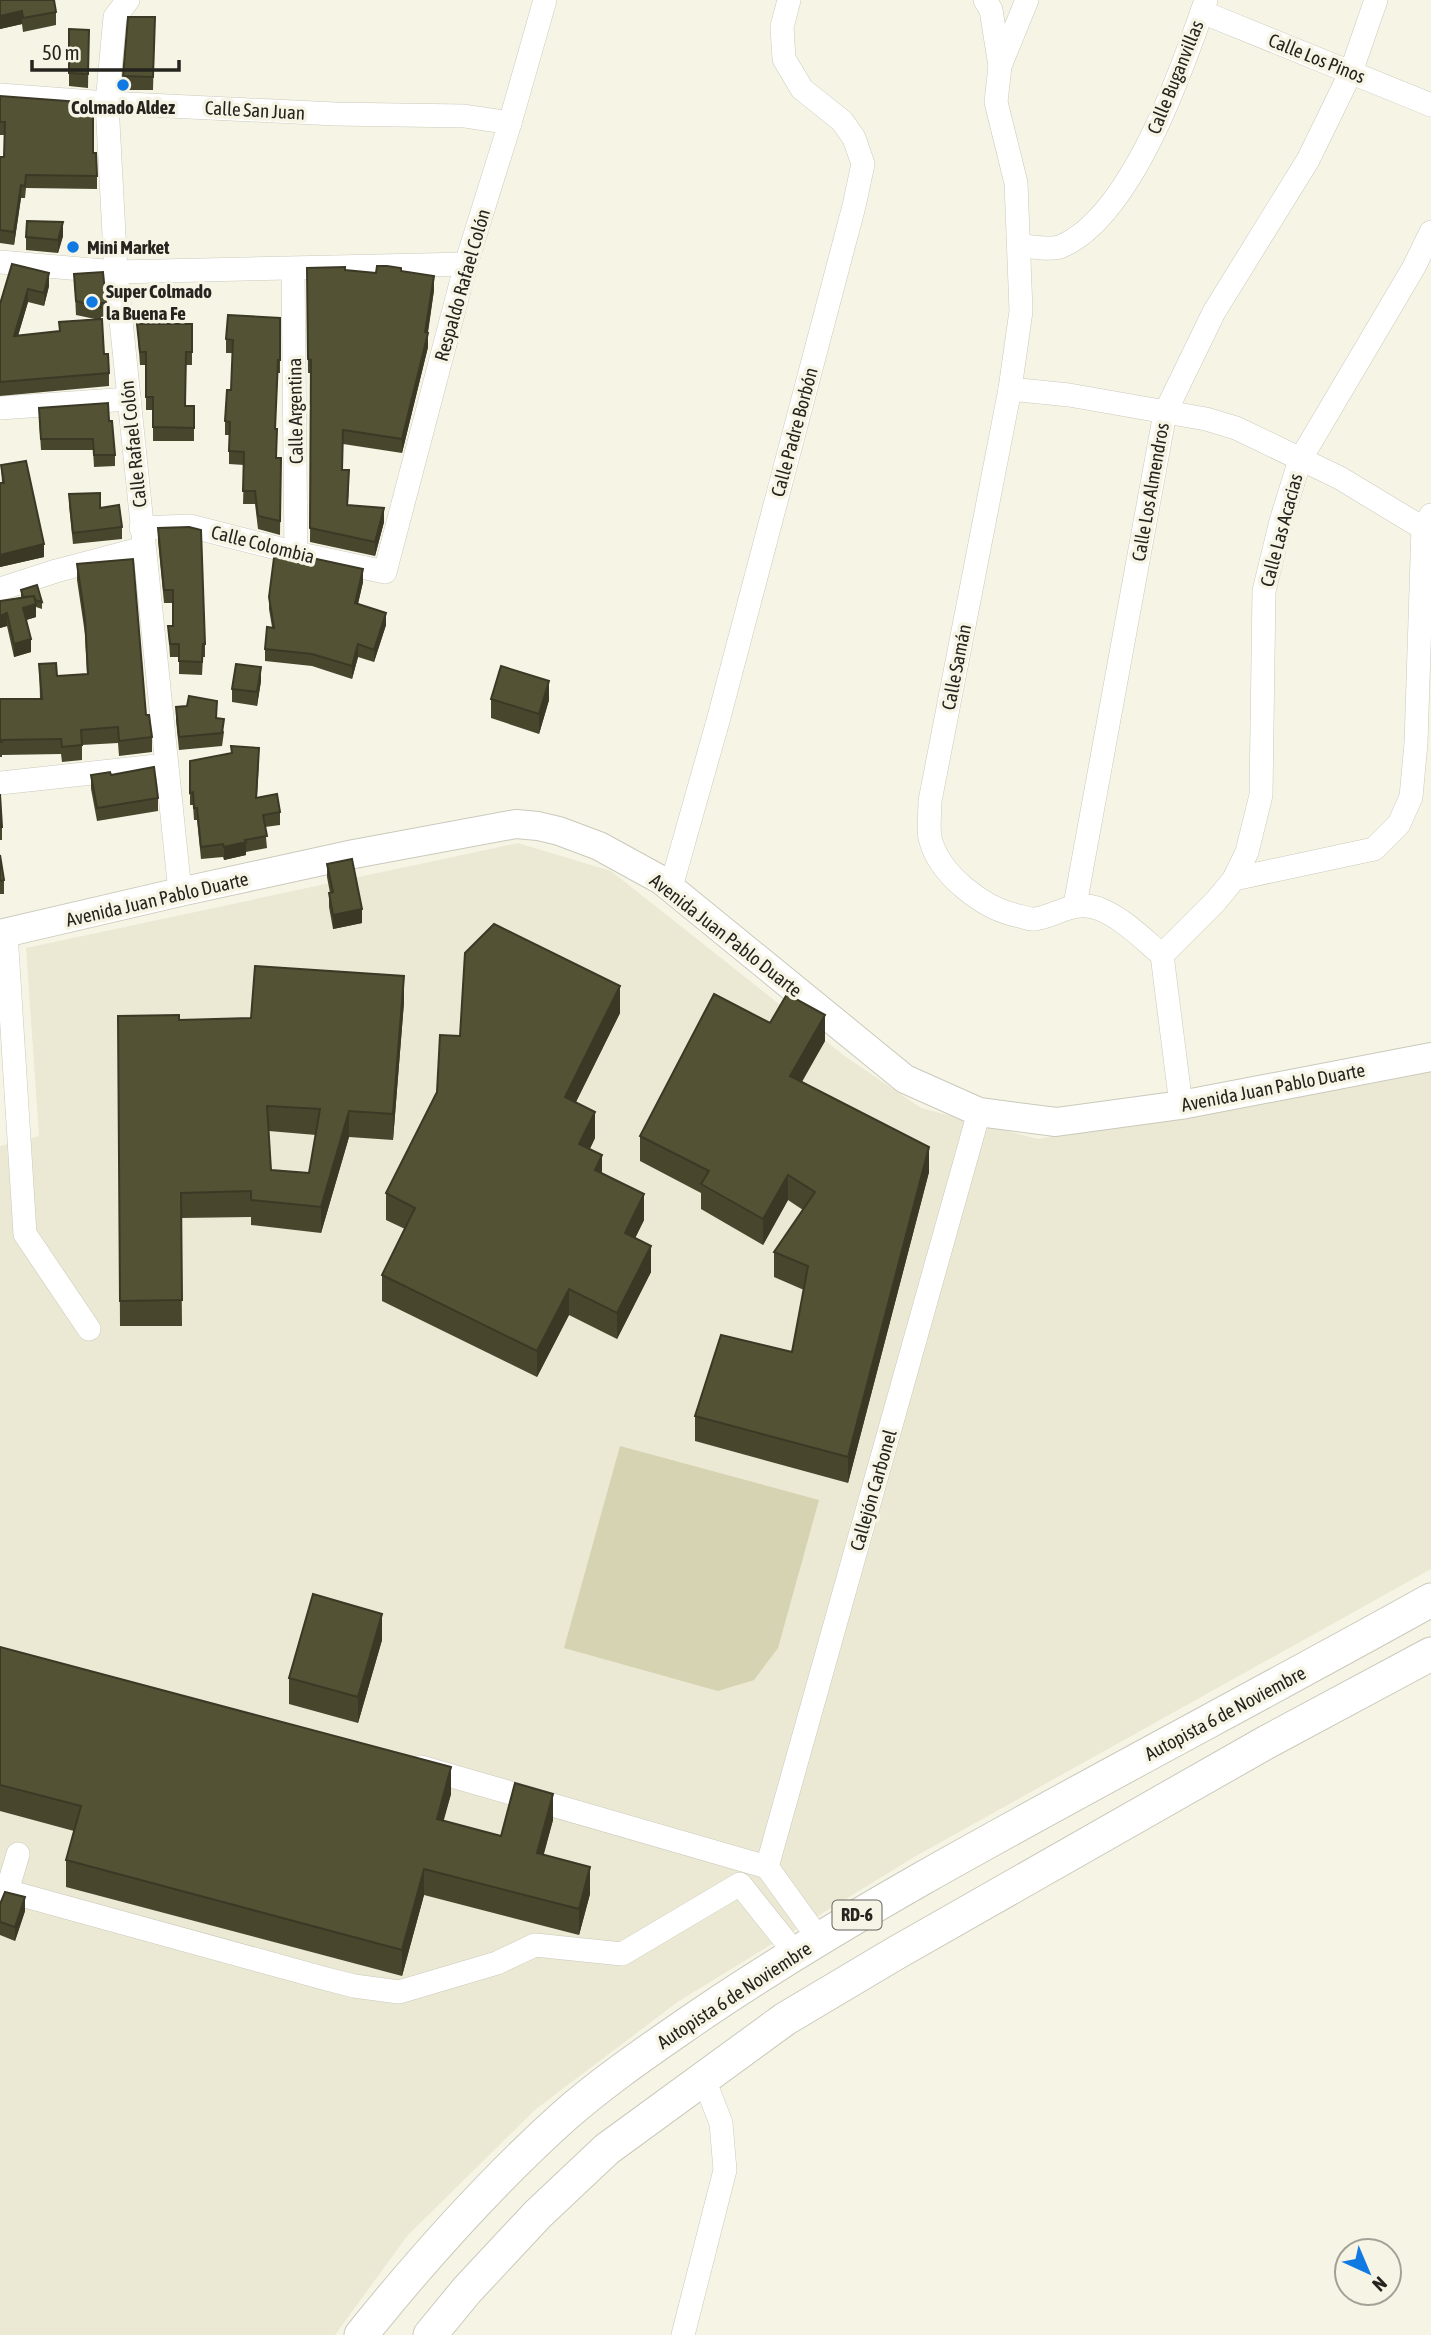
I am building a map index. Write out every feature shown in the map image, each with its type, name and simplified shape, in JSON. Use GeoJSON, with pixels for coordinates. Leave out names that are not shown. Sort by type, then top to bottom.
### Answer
{"type":"FeatureCollection","features":[{"type":"Feature","properties":{"kind":"highway","name":"Autopista 6 de Noviembre"},"geometry":{"type":"LineString","coordinates":[[361,2335],[415,2268],[472,2207],[564,2117],[638,2058],[748,1981],[1021,1822],[1431,1600]]}},
{"type":"Feature","properties":{"kind":"highway","name":"RD-6"},"geometry":{"type":"LineString","coordinates":[[430,2335],[467,2290],[558,2195],[607,2149],[785,2019],[1265,1744],[1431,1654]]}},
{"type":"Feature","properties":{"kind":"main road","name":"Avenida Juan Pablo Duarte"},"geometry":{"type":"LineString","coordinates":[[3,933],[180,891],[413,842],[516,824],[559,831],[598,846],[671,887],[905,1079],[979,1112],[1056,1122],[1181,1105],[1431,1057]]}},
{"type":"Feature","properties":{"kind":"street","name":"Calle Rafael Colón"},"geometry":{"type":"LineString","coordinates":[[128,0],[115,17],[107,103],[117,272],[180,891]]}},
{"type":"Feature","properties":{"kind":"street","name":"Respaldo Rafael Colón"},"geometry":{"type":"LineString","coordinates":[[385,572],[466,264],[545,0]]}},
{"type":"Feature","properties":{"kind":"street","name":"Calle Padre Borbón"},"geometry":{"type":"LineString","coordinates":[[671,887],[854,206],[863,163],[854,138],[842,121],[802,89],[784,60],[782,27],[789,0]]}},
{"type":"Feature","properties":{"kind":"street"},"geometry":{"type":"LineString","coordinates":[[985,0],[991,10],[1000,66]]}},
{"type":"Feature","properties":{"kind":"street"},"geometry":{"type":"LineString","coordinates":[[1000,66],[1027,0]]}},
{"type":"Feature","properties":{"kind":"street","name":"Calle Los Almendros"},"geometry":{"type":"LineString","coordinates":[[1075,905],[1165,413],[1214,312],[1308,160],[1351,72],[1376,0]]}},
{"type":"Feature","properties":{"kind":"street","name":"Calle Los Pinos"},"geometry":{"type":"LineString","coordinates":[[1204,6],[1431,105]]}},
{"type":"Feature","properties":{"kind":"street","name":"Calle Buganvillas"},"geometry":{"type":"LineString","coordinates":[[1019,246],[1059,247],[1085,233],[1114,201],[1159,124],[1204,6]]}},
{"type":"Feature","properties":{"kind":"street","name":"Calle Samán"},"geometry":{"type":"LineString","coordinates":[[1000,66],[996,102],[1016,183],[1021,311],[1010,389],[930,801],[930,837],[937,856],[955,878],[977,899],[1006,914],[1034,920],[1075,905]]}},
{"type":"Feature","properties":{"kind":"street","name":"Calle San Juan"},"geometry":{"type":"LineString","coordinates":[[0,95],[335,114],[464,116],[510,123]]}},
{"type":"Feature","properties":{"kind":"street","name":"Calle Las Acacias"},"geometry":{"type":"LineString","coordinates":[[1162,955],[1216,901],[1234,879],[1247,852],[1261,795],[1264,591],[1281,521],[1300,460],[1414,268],[1431,232]]}},
{"type":"Feature","properties":{"kind":"street"},"geometry":{"type":"LineString","coordinates":[[0,262],[117,272],[466,264]]}},
{"type":"Feature","properties":{"kind":"street","name":"Calle Argentina"},"geometry":{"type":"LineString","coordinates":[[293,269],[296,553]]}},
{"type":"Feature","properties":{"kind":"street"},"geometry":{"type":"LineString","coordinates":[[1010,389],[1069,395],[1206,419],[1236,428],[1340,478],[1428,525],[1411,797],[1399,824],[1374,849],[1234,879]]}},
{"type":"Feature","properties":{"kind":"street"},"geometry":{"type":"LineString","coordinates":[[0,408],[129,399]]}},
{"type":"Feature","properties":{"kind":"street","name":"Calle Colombia"},"geometry":{"type":"LineString","coordinates":[[0,589],[142,538],[190,526],[385,572]]}},
{"type":"Feature","properties":{"kind":"street"},"geometry":{"type":"LineString","coordinates":[[0,783],[166,765]]}},
{"type":"Feature","properties":{"kind":"street"},"geometry":{"type":"LineString","coordinates":[[1075,905],[1096,908],[1132,928],[1162,955],[1181,1105]]}},
{"type":"Feature","properties":{"kind":"street"},"geometry":{"type":"LineString","coordinates":[[3,933],[25,1234],[89,1329]]}},
{"type":"Feature","properties":{"kind":"street","name":"Callejón Carbonel"},"geometry":{"type":"LineString","coordinates":[[766,1867],[979,1112]]}},
{"type":"Feature","properties":{"kind":"street"},"geometry":{"type":"LineString","coordinates":[[405,1762],[766,1867],[807,1946]]}},
{"type":"Feature","properties":{"kind":"street"},"geometry":{"type":"LineString","coordinates":[[18,1854],[6,1891],[323,1978],[386,1991],[411,1990],[497,1963],[535,1945],[622,1954],[740,1884],[807,1946]]}},
{"type":"Feature","properties":{"kind":"street"},"geometry":{"type":"LineString","coordinates":[[683,2335],[725,2170],[721,2123],[703,2077]]}},
{"type":"Feature","properties":{"kind":"shaded area"},"geometry":{"type":"Polygon","coordinates":[[[518,843],[611,871],[846,1057],[921,1108],[1038,1139],[1431,1065],[1431,1569],[916,1856],[679,2001],[536,2109],[408,2235],[335,2335],[0,2335],[0,1146],[39,1136],[26,948],[518,843]]]}},
{"type":"Feature","properties":{"kind":"shaded area"},"geometry":{"type":"Polygon","coordinates":[[[620,1446],[819,1500],[778,1648],[754,1680],[718,1691],[564,1648],[620,1446]]]}},
{"type":"Feature","properties":{"kind":"building"},"geometry":{"type":"Polygon","coordinates":[[[0,0],[54,0],[56,12],[23,18],[22,11],[0,16],[0,0]]]}},
{"type":"Feature","properties":{"kind":"building"},"geometry":{"type":"Polygon","coordinates":[[[128,17],[155,17],[153,77],[123,76],[128,17]]]}},
{"type":"Feature","properties":{"kind":"building"},"geometry":{"type":"Polygon","coordinates":[[[69,29],[89,30],[88,74],[69,73],[69,29]]]}},
{"type":"Feature","properties":{"kind":"building"},"geometry":{"type":"Polygon","coordinates":[[[0,96],[93,103],[93,153],[96,153],[97,176],[26,175],[25,186],[21,185],[14,232],[0,230],[0,157],[4,157],[5,122],[0,122],[0,96]]]}},
{"type":"Feature","properties":{"kind":"building"},"geometry":{"type":"Polygon","coordinates":[[[27,221],[63,222],[58,240],[26,237],[27,221]]]}},
{"type":"Feature","properties":{"kind":"building"},"geometry":{"type":"Polygon","coordinates":[[[12,264],[49,273],[44,293],[28,289],[14,336],[60,331],[59,322],[102,319],[104,354],[108,354],[109,373],[0,382],[0,304],[12,264]]]}},
{"type":"Feature","properties":{"kind":"building"},"geometry":{"type":"Polygon","coordinates":[[[377,266],[401,268],[401,271],[434,276],[425,332],[428,333],[402,439],[343,430],[342,470],[349,470],[347,505],[384,508],[375,542],[310,528],[311,360],[308,359],[307,268],[345,267],[345,270],[376,273],[377,266]]]}},
{"type":"Feature","properties":{"kind":"building"},"geometry":{"type":"Polygon","coordinates":[[[103,272],[106,303],[101,303],[101,308],[76,301],[74,274],[103,272]]]}},
{"type":"Feature","properties":{"kind":"building"},"geometry":{"type":"Polygon","coordinates":[[[228,315],[280,318],[275,429],[276,458],[281,458],[280,521],[258,516],[255,491],[243,491],[244,452],[229,451],[230,422],[225,421],[227,390],[231,390],[233,340],[226,339],[228,315]]]}},
{"type":"Feature","properties":{"kind":"building"},"geometry":{"type":"Polygon","coordinates":[[[137,324],[192,324],[192,352],[186,352],[185,406],[194,406],[194,428],[153,427],[153,397],[146,397],[146,352],[140,352],[137,324]]]}},
{"type":"Feature","properties":{"kind":"building"},"geometry":{"type":"Polygon","coordinates":[[[108,403],[115,455],[94,455],[93,439],[41,439],[39,408],[108,403]]]}},
{"type":"Feature","properties":{"kind":"building"},"geometry":{"type":"Polygon","coordinates":[[[26,461],[44,544],[0,555],[0,483],[4,483],[1,465],[26,461]]]}},
{"type":"Feature","properties":{"kind":"building"},"geometry":{"type":"Polygon","coordinates":[[[100,493],[100,508],[119,505],[122,527],[73,533],[69,494],[100,493]]]}},
{"type":"Feature","properties":{"kind":"building"},"geometry":{"type":"Polygon","coordinates":[[[189,527],[201,530],[205,644],[202,662],[179,661],[179,644],[170,644],[168,626],[173,626],[173,590],[164,590],[158,528],[189,527]]]}},
{"type":"Feature","properties":{"kind":"building"},"geometry":{"type":"Polygon","coordinates":[[[275,550],[363,569],[355,603],[386,613],[374,650],[358,644],[352,666],[312,654],[265,649],[267,627],[274,628],[269,597],[275,550]]]}},
{"type":"Feature","properties":{"kind":"building"},"geometry":{"type":"Polygon","coordinates":[[[133,559],[146,715],[149,715],[152,737],[119,741],[118,727],[81,730],[82,745],[62,747],[61,739],[0,742],[0,699],[42,699],[39,664],[56,663],[57,676],[88,674],[85,619],[77,564],[133,559]]]}},
{"type":"Feature","properties":{"kind":"building"},"geometry":{"type":"Polygon","coordinates":[[[37,585],[42,602],[35,600],[34,596],[23,597],[21,590],[37,585]]]}},
{"type":"Feature","properties":{"kind":"building"},"geometry":{"type":"Polygon","coordinates":[[[34,596],[36,604],[23,608],[31,639],[14,644],[7,613],[0,616],[0,601],[34,596]]]}},
{"type":"Feature","properties":{"kind":"building"},"geometry":{"type":"Polygon","coordinates":[[[236,664],[261,667],[257,692],[232,689],[236,664]]]}},
{"type":"Feature","properties":{"kind":"building"},"geometry":{"type":"Polygon","coordinates":[[[501,666],[549,681],[539,714],[491,699],[501,666]]]}},
{"type":"Feature","properties":{"kind":"building"},"geometry":{"type":"Polygon","coordinates":[[[189,696],[217,701],[216,718],[224,719],[222,733],[179,737],[176,707],[187,706],[189,696]]]}},
{"type":"Feature","properties":{"kind":"building"},"geometry":{"type":"Polygon","coordinates":[[[231,746],[259,748],[256,798],[277,794],[280,812],[263,815],[267,836],[224,847],[223,844],[201,847],[197,808],[194,808],[193,792],[190,793],[190,761],[232,753],[231,746]]]}},
{"type":"Feature","properties":{"kind":"building"},"geometry":{"type":"Polygon","coordinates":[[[154,767],[158,798],[97,808],[91,775],[110,772],[111,775],[154,767]]]}},
{"type":"Feature","properties":{"kind":"building"},"geometry":{"type":"Polygon","coordinates":[[[0,794],[2,827],[0,827],[0,794]]]}},
{"type":"Feature","properties":{"kind":"building"},"geometry":{"type":"Polygon","coordinates":[[[0,855],[4,880],[0,881],[0,855]]]}},
{"type":"Feature","properties":{"kind":"building"},"geometry":{"type":"Polygon","coordinates":[[[352,859],[362,909],[333,915],[329,893],[333,892],[327,864],[352,859]]]}},
{"type":"Feature","properties":{"kind":"building"},"geometry":{"type":"Polygon","coordinates":[[[494,924],[620,986],[565,1097],[595,1112],[579,1144],[602,1155],[595,1170],[644,1194],[625,1233],[651,1246],[617,1313],[569,1289],[537,1351],[382,1275],[415,1208],[386,1193],[437,1092],[440,1035],[460,1036],[465,953],[494,924]]]}},
{"type":"Feature","properties":{"kind":"building"},"geometry":{"type":"Polygon","coordinates":[[[255,966],[404,976],[393,1114],[349,1111],[321,1207],[251,1200],[251,1191],[181,1193],[182,1300],[120,1301],[118,1016],[179,1015],[179,1020],[251,1018],[255,966]],[[267,1106],[271,1170],[309,1173],[320,1109],[267,1106]]]}},
{"type":"Feature","properties":{"kind":"building"},"geometry":{"type":"Polygon","coordinates":[[[714,994],[770,1023],[787,994],[825,1015],[790,1076],[929,1147],[848,1457],[695,1416],[721,1335],[792,1352],[808,1266],[774,1252],[815,1192],[788,1175],[763,1219],[701,1184],[709,1171],[640,1136],[714,994]]]}},
{"type":"Feature","properties":{"kind":"building"},"geometry":{"type":"Polygon","coordinates":[[[313,1594],[382,1614],[358,1697],[289,1678],[313,1594]]]}},
{"type":"Feature","properties":{"kind":"building"},"geometry":{"type":"Polygon","coordinates":[[[0,1647],[451,1767],[437,1819],[501,1836],[515,1783],[553,1794],[537,1853],[590,1867],[579,1909],[424,1869],[402,1950],[66,1860],[81,1806],[0,1785],[0,1647]]]}},
{"type":"Feature","properties":{"kind":"building"},"geometry":{"type":"Polygon","coordinates":[[[5,1892],[25,1897],[15,1927],[0,1922],[0,1904],[5,1892]]]}},
{"type":"Feature","properties":{"kind":"place","name":"Colmado Aldez"},"geometry":{"type":"Point","coordinates":[123,85]}},
{"type":"Feature","properties":{"kind":"place","name":"Mini Market"},"geometry":{"type":"Point","coordinates":[73,247]}},
{"type":"Feature","properties":{"kind":"place","name":"Super Colmado la Buena Fe"},"geometry":{"type":"Point","coordinates":[92,302]}}]}
